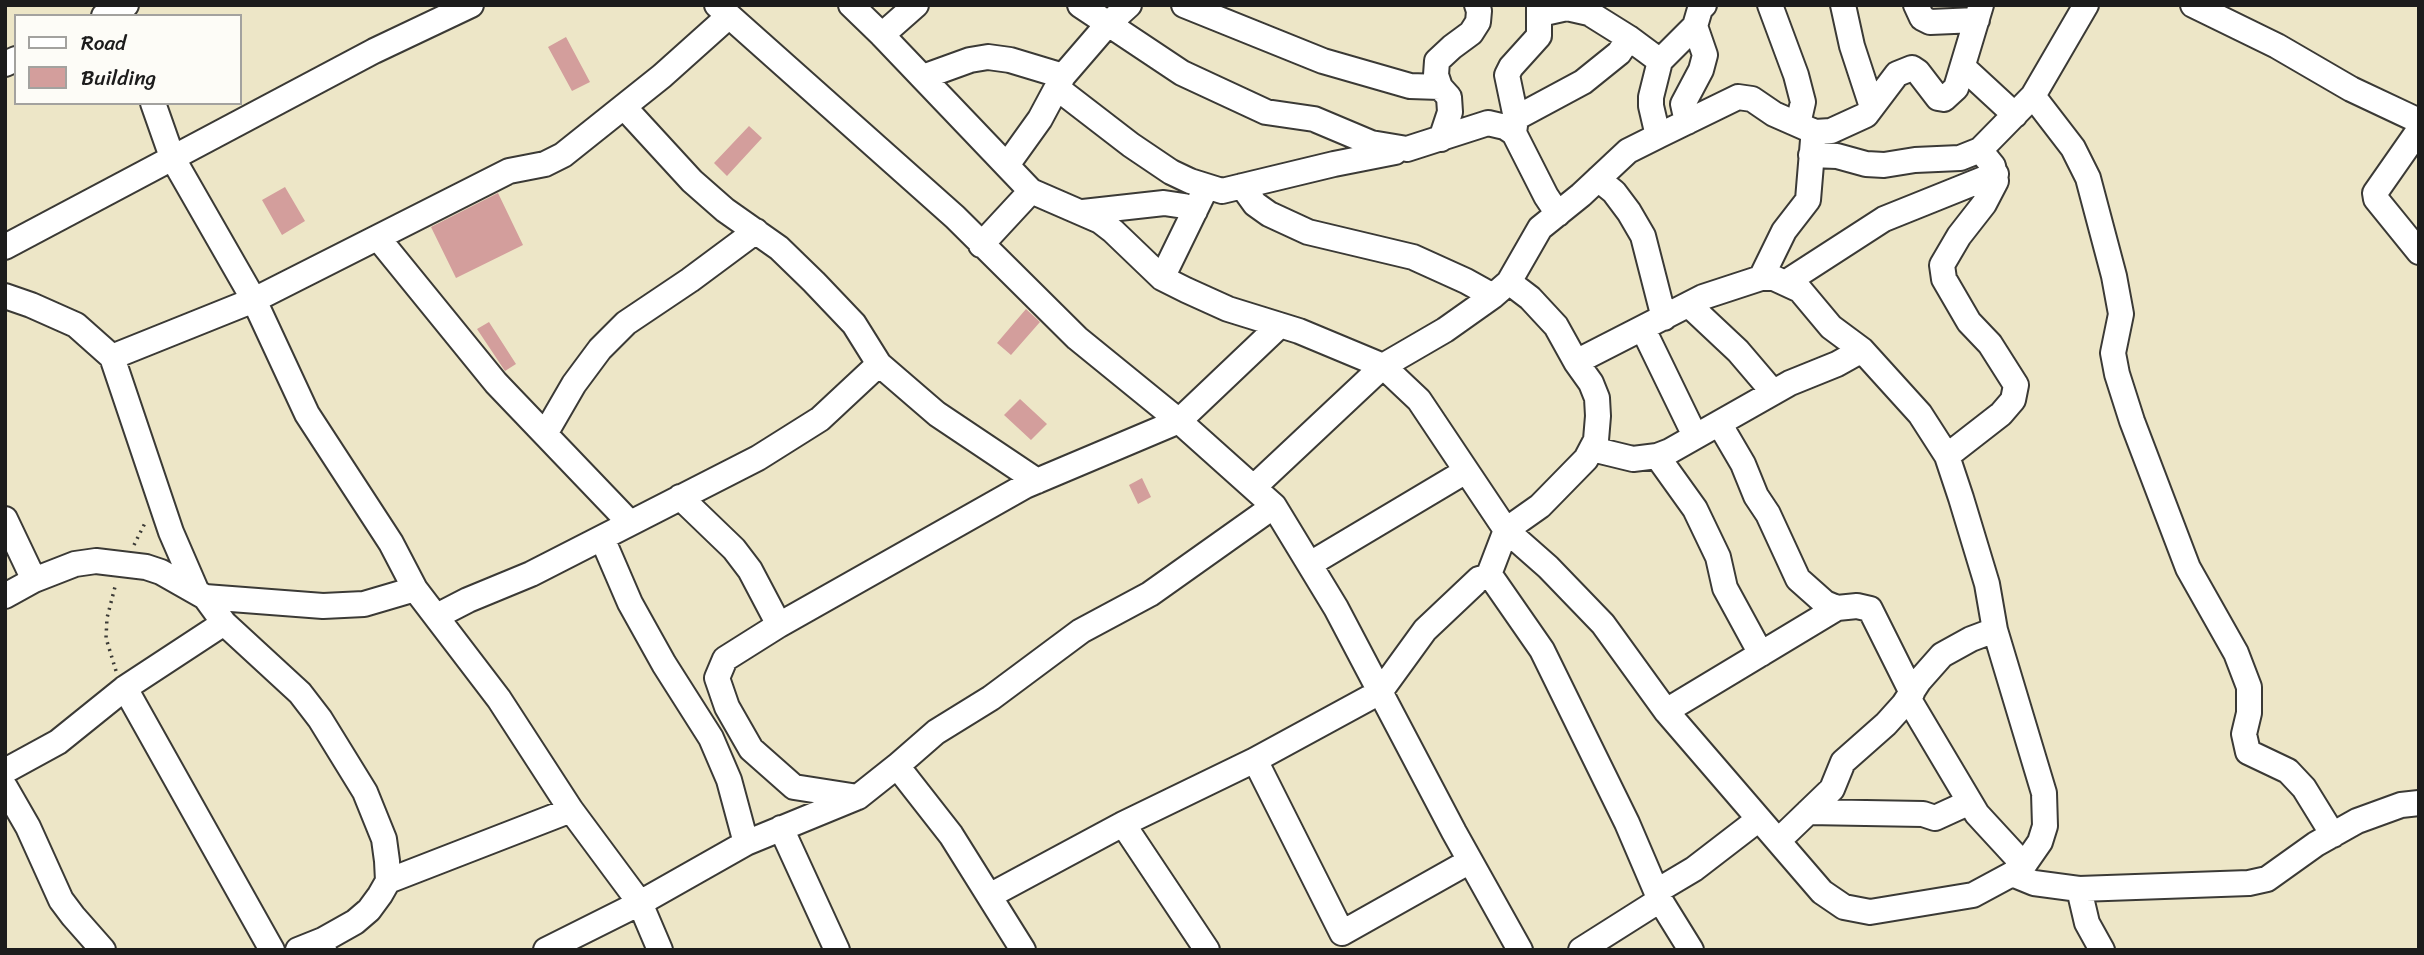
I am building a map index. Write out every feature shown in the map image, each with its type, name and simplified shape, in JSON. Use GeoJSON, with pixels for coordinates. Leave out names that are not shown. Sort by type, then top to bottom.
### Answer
{"type":"FeatureCollection","features":[{"type":"Feature","properties":{"kind":"street"},"geometry":{"type":"LineString","coordinates":[[5,247],[374,51],[471,5]]}},
{"type":"Feature","properties":{"kind":"street"},"geometry":{"type":"LineString","coordinates":[[851,5],[882,34],[1031,191],[1057,204],[1083,212],[1114,231],[1162,278],[1228,309],[1300,331],[1383,366],[1419,400],[1506,530],[1548,567],[1603,625],[1666,711],[1822,892],[1844,907],[1870,912],[1973,895],[2018,869],[2040,842],[2045,827],[2044,793],[1995,630],[1987,584],[1947,456],[1920,414],[1862,350],[1831,327],[1800,290],[1773,280]]}},
{"type":"Feature","properties":{"kind":"street"},"geometry":{"type":"LineString","coordinates":[[882,34],[916,5]]}},
{"type":"Feature","properties":{"kind":"street"},"geometry":{"type":"LineString","coordinates":[[1080,5],[1182,73],[1266,112],[1314,120],[1371,143],[1407,149]]}},
{"type":"Feature","properties":{"kind":"street"},"geometry":{"type":"LineString","coordinates":[[1007,165],[1040,119],[1060,82],[1107,25],[1129,5]]}},
{"type":"Feature","properties":{"kind":"street"},"geometry":{"type":"LineString","coordinates":[[1184,5],[1323,61],[1410,86],[1440,87]]}},
{"type":"Feature","properties":{"kind":"street"},"geometry":{"type":"LineString","coordinates":[[1441,139],[1450,112],[1449,97],[1440,87],[1436,75],[1437,61],[1471,33],[1478,22],[1477,5]]}},
{"type":"Feature","properties":{"kind":"street"},"geometry":{"type":"LineString","coordinates":[[1770,5],[1796,75],[1808,137],[1808,200],[1784,231],[1773,280]]}},
{"type":"Feature","properties":{"kind":"street"},"geometry":{"type":"LineString","coordinates":[[1843,5],[1852,46],[1872,107]]}},
{"type":"Feature","properties":{"kind":"street"},"geometry":{"type":"LineString","coordinates":[[1808,137],[1853,123],[1866,115],[1897,74],[1912,68],[1938,98],[1944,99],[1956,88],[1979,13],[1930,22],[1922,18],[1916,5]]}},
{"type":"Feature","properties":{"kind":"street"},"geometry":{"type":"LineString","coordinates":[[1254,488],[1383,366],[1446,330],[1501,289],[1540,228],[1628,151],[1738,97],[1752,99],[1837,156],[1884,165],[1914,160],[1960,158],[1980,150],[2033,96],[2086,5]]}},
{"type":"Feature","properties":{"kind":"street"},"geometry":{"type":"LineString","coordinates":[[2193,5],[2277,46],[2351,89],[2419,121]]}},
{"type":"Feature","properties":{"kind":"street"},"geometry":{"type":"LineString","coordinates":[[1558,214],[1546,196],[1515,126],[1507,75],[1539,36],[1539,9],[1567,8],[1589,13],[1660,61]]}},
{"type":"Feature","properties":{"kind":"street"},"geometry":{"type":"LineString","coordinates":[[112,357],[254,300],[509,171],[545,164],[563,155],[624,107],[723,10],[955,217],[1077,338],[1179,421],[1274,506],[1310,564],[1520,950]]}},
{"type":"Feature","properties":{"kind":"street"},"geometry":{"type":"LineString","coordinates":[[1687,122],[1683,104],[1701,70],[1705,55],[1697,14]]}},
{"type":"Feature","properties":{"kind":"street"},"geometry":{"type":"LineString","coordinates":[[1658,136],[1651,97],[1660,61],[1697,14]]}},
{"type":"Feature","properties":{"kind":"street"},"geometry":{"type":"LineString","coordinates":[[923,77],[970,60],[988,57],[1010,60],[1060,82],[1131,145],[1171,172],[1222,191],[1407,149],[1488,123],[1515,126],[1583,82],[1619,53],[1629,38]]}},
{"type":"Feature","properties":{"kind":"street"},"geometry":{"type":"LineString","coordinates":[[1963,67],[2015,116]]}},
{"type":"Feature","properties":{"kind":"street"},"geometry":{"type":"LineString","coordinates":[[2033,96],[2073,148],[2088,178],[2114,276],[2120,314],[2113,353],[2117,374],[2188,568],[2236,653],[2249,687],[2249,713],[2244,734],[2248,752],[2288,771],[2304,788],[2333,835]]}},
{"type":"Feature","properties":{"kind":"street"},"geometry":{"type":"LineString","coordinates":[[154,105],[172,157],[254,300],[307,414],[391,543],[415,589],[499,699],[571,810],[640,903],[660,950]]}},
{"type":"Feature","properties":{"kind":"street"},"geometry":{"type":"LineString","coordinates":[[624,107],[692,181],[725,210],[779,248],[854,324],[879,364],[937,414],[1037,481]]}},
{"type":"Feature","properties":{"kind":"street"},"geometry":{"type":"LineString","coordinates":[[2419,130],[2375,193],[2376,199],[2419,252]]}},
{"type":"Feature","properties":{"kind":"street"},"geometry":{"type":"LineString","coordinates":[[1947,456],[2001,414],[2013,400],[2016,385],[1990,344],[1969,322],[1944,279],[1942,265],[1959,236],[1984,204],[1996,181],[1993,166],[1980,150]]}},
{"type":"Feature","properties":{"kind":"street"},"geometry":{"type":"LineString","coordinates":[[1576,362],[1703,297],[1773,280],[1884,219],[1996,174]]}},
{"type":"Feature","properties":{"kind":"street"},"geometry":{"type":"LineString","coordinates":[[1598,179],[1614,192],[1643,236],[1654,323],[1695,436]]}},
{"type":"Feature","properties":{"kind":"street"},"geometry":{"type":"LineString","coordinates":[[1162,278],[1207,186]]}},
{"type":"Feature","properties":{"kind":"street"},"geometry":{"type":"LineString","coordinates":[[1242,186],[1255,204],[1269,214],[1308,232],[1413,257],[1466,281],[1530,298],[1556,326],[1591,383],[1597,398],[1596,440],[1586,459],[1540,506],[1506,530],[1488,577]]}},
{"type":"Feature","properties":{"kind":"street"},"geometry":{"type":"LineString","coordinates":[[981,245],[1031,191]]}},
{"type":"Feature","properties":{"kind":"street"},"geometry":{"type":"LineString","coordinates":[[1083,212],[1164,203],[1195,211]]}},
{"type":"Feature","properties":{"kind":"street"},"geometry":{"type":"LineString","coordinates":[[545,434],[574,384],[600,349],[626,323],[756,231]]}},
{"type":"Feature","properties":{"kind":"street"},"geometry":{"type":"LineString","coordinates":[[379,238],[496,383],[630,523]]}},
{"type":"Feature","properties":{"kind":"street"},"geometry":{"type":"LineString","coordinates":[[5,296],[76,325],[112,357],[171,532],[201,595],[225,623],[300,693],[335,742],[365,792],[377,819],[384,839],[388,881]]}},
{"type":"Feature","properties":{"kind":"street"},"geometry":{"type":"LineString","coordinates":[[1689,305],[1738,351],[1773,392]]}},
{"type":"Feature","properties":{"kind":"street"},"geometry":{"type":"LineString","coordinates":[[858,797],[793,788],[751,749],[727,707],[717,678],[725,659],[779,625],[1037,481],[1179,421],[1279,326]]}},
{"type":"Feature","properties":{"kind":"street"},"geometry":{"type":"LineString","coordinates":[[1592,449],[1633,460],[1657,456],[1773,392],[1862,350]]}},
{"type":"Feature","properties":{"kind":"street"},"geometry":{"type":"LineString","coordinates":[[437,617],[468,600],[531,574],[758,458],[820,419],[879,364]]}},
{"type":"Feature","properties":{"kind":"street"},"geometry":{"type":"LineString","coordinates":[[1719,423],[1743,464],[1798,579],[1825,603],[1837,608]]}},
{"type":"Feature","properties":{"kind":"street"},"geometry":{"type":"LineString","coordinates":[[1657,456],[1695,509],[1718,557],[1725,588],[1761,654]]}},
{"type":"Feature","properties":{"kind":"street"},"geometry":{"type":"LineString","coordinates":[[1310,564],[1466,471]]}},
{"type":"Feature","properties":{"kind":"street"},"geometry":{"type":"LineString","coordinates":[[680,496],[734,549],[750,570],[779,625]]}},
{"type":"Feature","properties":{"kind":"street"},"geometry":{"type":"LineString","coordinates":[[546,950],[640,903],[746,844],[858,797],[936,732],[991,698],[1081,631],[1150,594],[1274,506]]}},
{"type":"Feature","properties":{"kind":"street"},"geometry":{"type":"LineString","coordinates":[[5,519],[34,580]]}},
{"type":"Feature","properties":{"kind":"street"},"geometry":{"type":"LineString","coordinates":[[602,538],[644,628],[711,738],[729,780],[746,844]]}},
{"type":"Feature","properties":{"kind":"street"},"geometry":{"type":"LineString","coordinates":[[5,596],[34,580],[75,564],[96,561],[125,563],[161,572],[201,595],[323,606],[363,604],[415,589]]}},
{"type":"Feature","properties":{"kind":"street"},"geometry":{"type":"LineString","coordinates":[[991,895],[1123,824],[1255,760],[1380,692],[1425,630],[1479,579],[1488,577],[1492,578],[1542,650],[1628,823],[1658,896],[1691,950]]}},
{"type":"Feature","properties":{"kind":"street"},"geometry":{"type":"LineString","coordinates":[[1666,711],[1837,608],[1857,606],[1870,609],[1915,707],[1977,814],[2018,869],[2034,883],[2079,889],[2249,883],[2267,879],[2357,821],[2400,805],[2419,803]]}},
{"type":"Feature","properties":{"kind":"street"},"geometry":{"type":"LineString","coordinates":[[5,771],[58,742],[125,688],[225,623]]}},
{"type":"Feature","properties":{"kind":"street"},"geometry":{"type":"LineString","coordinates":[[1778,841],[1832,789],[1843,762],[1886,724],[1942,655],[1995,630]]}},
{"type":"Feature","properties":{"kind":"street"},"geometry":{"type":"LineString","coordinates":[[125,688],[272,950]]}},
{"type":"Feature","properties":{"kind":"street"},"geometry":{"type":"LineString","coordinates":[[1255,760],[1346,941],[1470,861]]}},
{"type":"Feature","properties":{"kind":"street"},"geometry":{"type":"LineString","coordinates":[[897,766],[951,835],[1023,950]]}},
{"type":"Feature","properties":{"kind":"street"},"geometry":{"type":"LineString","coordinates":[[5,787],[28,827],[61,900],[103,950]]}},
{"type":"Feature","properties":{"kind":"street"},"geometry":{"type":"LineString","coordinates":[[1808,812],[1923,814],[1935,818],[1970,803]]}},
{"type":"Feature","properties":{"kind":"street"},"geometry":{"type":"LineString","coordinates":[[298,950],[323,945],[355,922],[369,910],[388,881],[571,810]]}},
{"type":"Feature","properties":{"kind":"street"},"geometry":{"type":"LineString","coordinates":[[1581,950],[1658,896],[1759,819]]}},
{"type":"Feature","properties":{"kind":"street"},"geometry":{"type":"LineString","coordinates":[[1123,824],[1207,950]]}},
{"type":"Feature","properties":{"kind":"street"},"geometry":{"type":"LineString","coordinates":[[781,828],[837,950]]}},
{"type":"Feature","properties":{"kind":"street"},"geometry":{"type":"LineString","coordinates":[[2079,889],[2087,923],[2102,950]]}},
{"type":"Feature","properties":{"kind":"path"},"geometry":{"type":"LineString","coordinates":[[125,688],[112,665],[106,639],[112,593],[159,496]]}},
{"type":"Feature","properties":{"kind":"building"},"geometry":{"type":"Polygon","coordinates":[[[566,37],[590,82],[572,91],[548,47],[566,37]]]}},
{"type":"Feature","properties":{"kind":"building"},"geometry":{"type":"Polygon","coordinates":[[[749,126],[762,138],[727,176],[714,163],[749,126]]]}},
{"type":"Feature","properties":{"kind":"building"},"geometry":{"type":"Polygon","coordinates":[[[285,187],[305,221],[282,235],[262,200],[285,187]]]}},
{"type":"Feature","properties":{"kind":"building"},"geometry":{"type":"Polygon","coordinates":[[[498,193],[523,245],[456,278],[431,227],[498,193]]]}},
{"type":"Feature","properties":{"kind":"building"},"geometry":{"type":"Polygon","coordinates":[[[1026,309],[1040,322],[1011,355],[997,343],[1026,309]]]}},
{"type":"Feature","properties":{"kind":"building"},"geometry":{"type":"Polygon","coordinates":[[[489,322],[516,364],[505,371],[477,329],[489,322]]]}},
{"type":"Feature","properties":{"kind":"building"},"geometry":{"type":"Polygon","coordinates":[[[1020,399],[1047,424],[1031,440],[1004,415],[1020,399]]]}},
{"type":"Feature","properties":{"kind":"building"},"geometry":{"type":"Polygon","coordinates":[[[1142,478],[1151,497],[1138,504],[1129,485],[1142,478]]]}}]}
